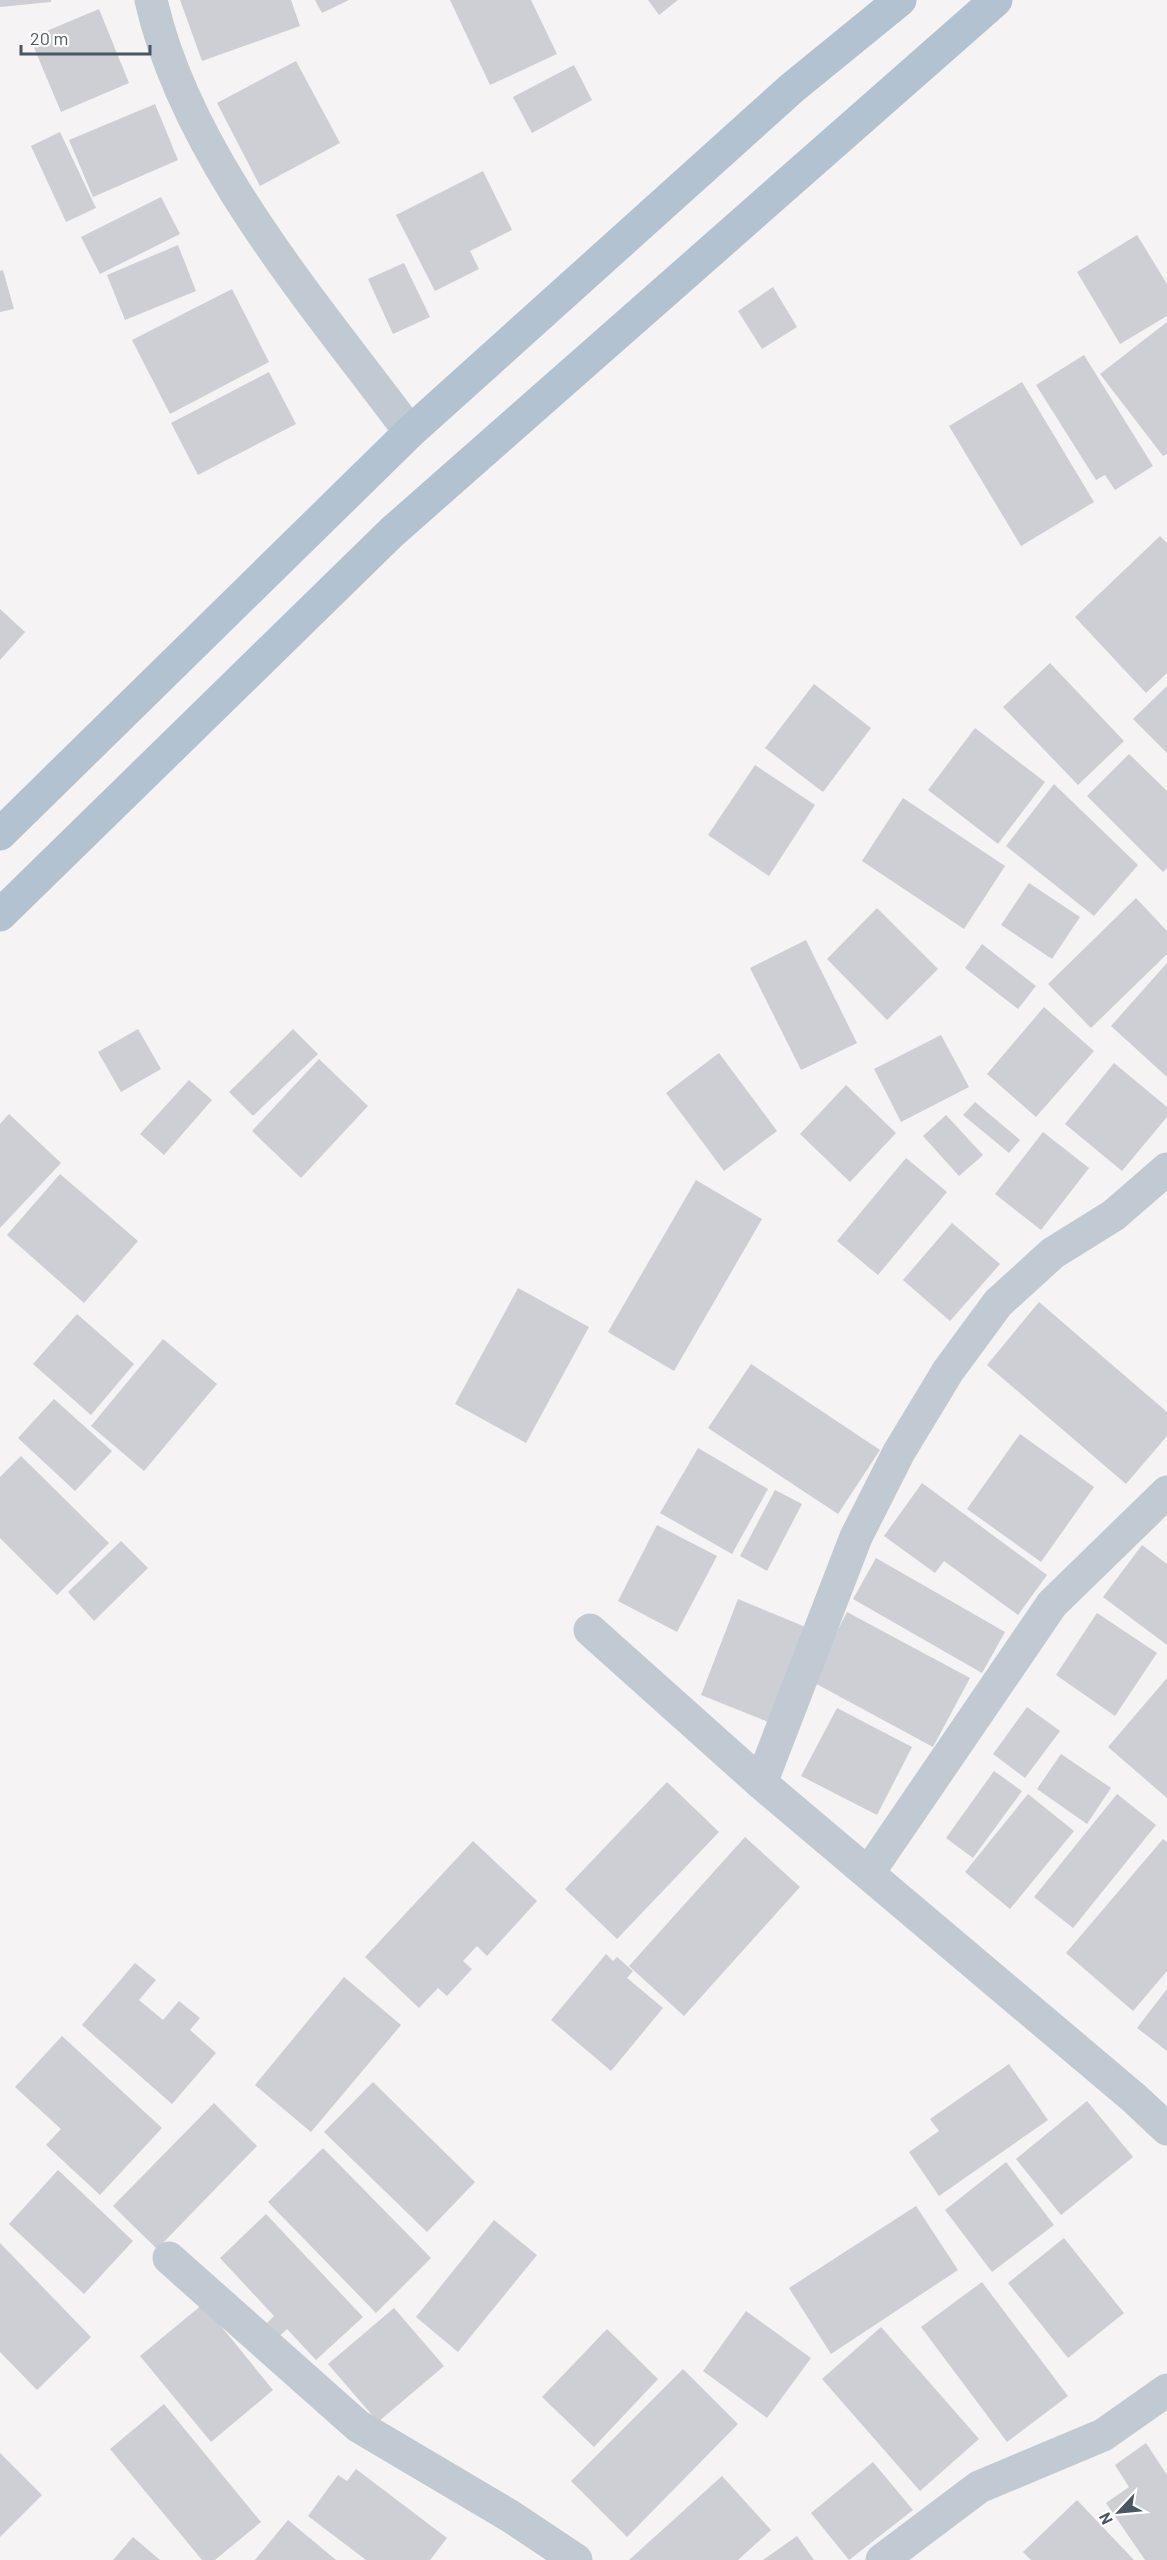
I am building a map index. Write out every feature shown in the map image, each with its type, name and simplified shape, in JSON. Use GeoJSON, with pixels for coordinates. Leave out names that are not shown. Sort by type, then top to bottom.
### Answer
{"type":"FeatureCollection","features":[{"type":"Feature","properties":{"kind":"main road"},"geometry":{"type":"LineString","coordinates":[[0,834],[410,432],[792,88],[900,0]]}},
{"type":"Feature","properties":{"kind":"main road"},"geometry":{"type":"LineString","coordinates":[[0,915],[392,532],[996,0]]}},
{"type":"Feature","properties":{"kind":"street"},"geometry":{"type":"LineString","coordinates":[[151,0],[157,28],[190,112],[254,222],[410,432]]}},
{"type":"Feature","properties":{"kind":"street"},"geometry":{"type":"LineString","coordinates":[[761,1783],[856,1537],[899,1452],[948,1371],[998,1303],[1053,1253],[1114,1215],[1167,1168]]}},
{"type":"Feature","properties":{"kind":"street"},"geometry":{"type":"LineString","coordinates":[[869,1872],[1052,1604],[1162,1509]]}},
{"type":"Feature","properties":{"kind":"street"},"geometry":{"type":"LineString","coordinates":[[590,1630],[761,1783],[869,1872],[1134,2098],[1167,2129]]}},
{"type":"Feature","properties":{"kind":"street"},"geometry":{"type":"LineString","coordinates":[[169,2258],[358,2426],[510,2516],[576,2560]]}},
{"type":"Feature","properties":{"kind":"street"},"geometry":{"type":"LineString","coordinates":[[882,2560],[979,2487],[1103,2435],[1167,2390]]}},
{"type":"Feature","properties":{"kind":"building"},"geometry":{"type":"Polygon","coordinates":[[[0,0],[51,0],[51,2],[0,7],[0,0]]]}},
{"type":"Feature","properties":{"kind":"building"},"geometry":{"type":"Polygon","coordinates":[[[180,0],[291,0],[300,26],[202,61],[180,0]]]}},
{"type":"Feature","properties":{"kind":"building"},"geometry":{"type":"Polygon","coordinates":[[[315,0],[349,0],[322,13],[315,0]]]}},
{"type":"Feature","properties":{"kind":"building"},"geometry":{"type":"Polygon","coordinates":[[[450,0],[531,0],[557,54],[490,85],[450,0]]]}},
{"type":"Feature","properties":{"kind":"building"},"geometry":{"type":"Polygon","coordinates":[[[648,0],[678,0],[659,15],[648,0]]]}},
{"type":"Feature","properties":{"kind":"building"},"geometry":{"type":"Polygon","coordinates":[[[99,9],[129,83],[61,112],[30,38],[99,9]]]}},
{"type":"Feature","properties":{"kind":"building"},"geometry":{"type":"Polygon","coordinates":[[[296,61],[340,143],[260,186],[217,103],[296,61]]]}},
{"type":"Feature","properties":{"kind":"building"},"geometry":{"type":"Polygon","coordinates":[[[574,65],[592,100],[532,133],[513,97],[574,65]]]}},
{"type":"Feature","properties":{"kind":"building"},"geometry":{"type":"Polygon","coordinates":[[[155,104],[178,160],[93,197],[69,140],[155,104]]]}},
{"type":"Feature","properties":{"kind":"building"},"geometry":{"type":"Polygon","coordinates":[[[60,132],[96,208],[66,222],[31,146],[60,132]]]}},
{"type":"Feature","properties":{"kind":"building"},"geometry":{"type":"Polygon","coordinates":[[[483,171],[512,230],[470,251],[479,269],[435,291],[396,215],[483,171]]]}},
{"type":"Feature","properties":{"kind":"building"},"geometry":{"type":"Polygon","coordinates":[[[161,197],[180,234],[100,274],[81,237],[161,197]]]}},
{"type":"Feature","properties":{"kind":"building"},"geometry":{"type":"Polygon","coordinates":[[[1137,235],[1167,284],[1167,316],[1120,344],[1077,272],[1137,235]]]}},
{"type":"Feature","properties":{"kind":"building"},"geometry":{"type":"Polygon","coordinates":[[[178,245],[196,291],[125,320],[107,275],[178,245]]]}},
{"type":"Feature","properties":{"kind":"building"},"geometry":{"type":"Polygon","coordinates":[[[404,263],[430,317],[393,334],[368,279],[404,263]]]}},
{"type":"Feature","properties":{"kind":"building"},"geometry":{"type":"Polygon","coordinates":[[[3,270],[14,309],[0,312],[0,271],[3,270]]]}},
{"type":"Feature","properties":{"kind":"building"},"geometry":{"type":"Polygon","coordinates":[[[773,287],[797,327],[762,349],[738,311],[773,287]]]}},
{"type":"Feature","properties":{"kind":"building"},"geometry":{"type":"Polygon","coordinates":[[[232,289],[269,362],[170,414],[132,340],[232,289]]]}},
{"type":"Feature","properties":{"kind":"building"},"geometry":{"type":"Polygon","coordinates":[[[1167,322],[1167,454],[1163,456],[1100,374],[1167,322]]]}},
{"type":"Feature","properties":{"kind":"building"},"geometry":{"type":"Polygon","coordinates":[[[1084,355],[1153,466],[1115,490],[1105,475],[1096,480],[1036,385],[1084,355]]]}},
{"type":"Feature","properties":{"kind":"building"},"geometry":{"type":"Polygon","coordinates":[[[269,372],[296,424],[198,475],[171,423],[269,372]]]}},
{"type":"Feature","properties":{"kind":"building"},"geometry":{"type":"Polygon","coordinates":[[[1022,382],[1094,502],[1021,546],[949,426],[1022,382]]]}},
{"type":"Feature","properties":{"kind":"building"},"geometry":{"type":"Polygon","coordinates":[[[1160,536],[1167,543],[1167,673],[1146,693],[1075,617],[1160,536]]]}},
{"type":"Feature","properties":{"kind":"building"},"geometry":{"type":"Polygon","coordinates":[[[0,609],[25,632],[0,660],[0,609]]]}},
{"type":"Feature","properties":{"kind":"building"},"geometry":{"type":"Polygon","coordinates":[[[1050,663],[1124,741],[1078,785],[1003,707],[1050,663]]]}},
{"type":"Feature","properties":{"kind":"building"},"geometry":{"type":"Polygon","coordinates":[[[814,684],[871,728],[823,792],[765,748],[814,684]]]}},
{"type":"Feature","properties":{"kind":"building"},"geometry":{"type":"Polygon","coordinates":[[[1167,686],[1167,753],[1133,719],[1167,686]]]}},
{"type":"Feature","properties":{"kind":"building"},"geometry":{"type":"Polygon","coordinates":[[[975,728],[1045,782],[998,844],[928,790],[975,728]]]}},
{"type":"Feature","properties":{"kind":"building"},"geometry":{"type":"Polygon","coordinates":[[[1129,754],[1167,791],[1167,868],[1163,872],[1087,796],[1129,754]]]}},
{"type":"Feature","properties":{"kind":"building"},"geometry":{"type":"Polygon","coordinates":[[[755,765],[815,805],[769,876],[708,835],[755,765]]]}},
{"type":"Feature","properties":{"kind":"building"},"geometry":{"type":"Polygon","coordinates":[[[1054,784],[1138,865],[1094,916],[1006,846],[1054,784]]]}},
{"type":"Feature","properties":{"kind":"building"},"geometry":{"type":"Polygon","coordinates":[[[903,798],[1005,866],[964,929],[862,861],[903,798]]]}},
{"type":"Feature","properties":{"kind":"building"},"geometry":{"type":"Polygon","coordinates":[[[1029,883],[1080,917],[1052,959],[1001,925],[1029,883]]]}},
{"type":"Feature","properties":{"kind":"building"},"geometry":{"type":"Polygon","coordinates":[[[1136,898],[1167,931],[1167,954],[1091,1028],[1048,984],[1136,898]]]}},
{"type":"Feature","properties":{"kind":"building"},"geometry":{"type":"Polygon","coordinates":[[[877,908],[938,969],[887,1020],[827,959],[877,908]]]}},
{"type":"Feature","properties":{"kind":"building"},"geometry":{"type":"Polygon","coordinates":[[[806,940],[857,1043],[801,1070],[750,968],[806,940]]]}},
{"type":"Feature","properties":{"kind":"building"},"geometry":{"type":"Polygon","coordinates":[[[982,944],[1036,986],[1018,1009],[965,968],[982,944]]]}},
{"type":"Feature","properties":{"kind":"building"},"geometry":{"type":"Polygon","coordinates":[[[1167,963],[1167,1077],[1111,1026],[1167,963]]]}},
{"type":"Feature","properties":{"kind":"building"},"geometry":{"type":"Polygon","coordinates":[[[1044,1007],[1094,1051],[1036,1117],[987,1074],[1044,1007]]]}},
{"type":"Feature","properties":{"kind":"building"},"geometry":{"type":"Polygon","coordinates":[[[138,1029],[161,1069],[121,1092],[98,1052],[138,1029]]]}},
{"type":"Feature","properties":{"kind":"building"},"geometry":{"type":"Polygon","coordinates":[[[293,1029],[318,1054],[253,1116],[229,1092],[293,1029]]]}},
{"type":"Feature","properties":{"kind":"building"},"geometry":{"type":"Polygon","coordinates":[[[941,1035],[969,1087],[901,1122],[874,1069],[941,1035]]]}},
{"type":"Feature","properties":{"kind":"building"},"geometry":{"type":"Polygon","coordinates":[[[719,1053],[777,1131],[724,1171],[666,1093],[719,1053]]]}},
{"type":"Feature","properties":{"kind":"building"},"geometry":{"type":"Polygon","coordinates":[[[319,1059],[368,1106],[301,1178],[252,1131],[319,1059]]]}},
{"type":"Feature","properties":{"kind":"building"},"geometry":{"type":"Polygon","coordinates":[[[1114,1063],[1167,1107],[1167,1117],[1122,1171],[1065,1124],[1114,1063]]]}},
{"type":"Feature","properties":{"kind":"building"},"geometry":{"type":"Polygon","coordinates":[[[189,1080],[212,1100],[164,1155],[140,1134],[189,1080]]]}},
{"type":"Feature","properties":{"kind":"building"},"geometry":{"type":"Polygon","coordinates":[[[846,1085],[896,1133],[850,1182],[800,1134],[846,1085]]]}},
{"type":"Feature","properties":{"kind":"building"},"geometry":{"type":"Polygon","coordinates":[[[975,1102],[1020,1140],[1009,1153],[963,1115],[975,1102]]]}},
{"type":"Feature","properties":{"kind":"building"},"geometry":{"type":"Polygon","coordinates":[[[9,1114],[61,1163],[0,1228],[0,1124],[9,1114]]]}},
{"type":"Feature","properties":{"kind":"building"},"geometry":{"type":"Polygon","coordinates":[[[946,1115],[983,1155],[959,1176],[923,1136],[946,1115]]]}},
{"type":"Feature","properties":{"kind":"building"},"geometry":{"type":"Polygon","coordinates":[[[1043,1132],[1089,1168],[1041,1230],[995,1194],[1043,1132]]]}},
{"type":"Feature","properties":{"kind":"building"},"geometry":{"type":"Polygon","coordinates":[[[906,1158],[947,1192],[878,1275],[837,1241],[906,1158]]]}},
{"type":"Feature","properties":{"kind":"building"},"geometry":{"type":"Polygon","coordinates":[[[60,1174],[138,1241],[84,1303],[7,1235],[60,1174]]]}},
{"type":"Feature","properties":{"kind":"building"},"geometry":{"type":"Polygon","coordinates":[[[696,1180],[762,1219],[674,1371],[608,1332],[696,1180]]]}},
{"type":"Feature","properties":{"kind":"building"},"geometry":{"type":"Polygon","coordinates":[[[952,1223],[1000,1264],[950,1321],[903,1280],[952,1223]]]}},
{"type":"Feature","properties":{"kind":"building"},"geometry":{"type":"Polygon","coordinates":[[[518,1288],[589,1327],[526,1443],[455,1404],[518,1288]]]}},
{"type":"Feature","properties":{"kind":"building"},"geometry":{"type":"Polygon","coordinates":[[[1039,1302],[1167,1412],[1167,1436],[1126,1484],[987,1365],[1039,1302]]]}},
{"type":"Feature","properties":{"kind":"building"},"geometry":{"type":"Polygon","coordinates":[[[77,1314],[134,1364],[91,1415],[33,1364],[77,1314]]]}},
{"type":"Feature","properties":{"kind":"building"},"geometry":{"type":"Polygon","coordinates":[[[163,1339],[217,1384],[144,1471],[91,1426],[163,1339]]]}},
{"type":"Feature","properties":{"kind":"building"},"geometry":{"type":"Polygon","coordinates":[[[751,1364],[880,1450],[838,1514],[708,1428],[751,1364]]]}},
{"type":"Feature","properties":{"kind":"building"},"geometry":{"type":"Polygon","coordinates":[[[54,1399],[112,1451],[75,1491],[18,1438],[54,1399]]]}},
{"type":"Feature","properties":{"kind":"building"},"geometry":{"type":"Polygon","coordinates":[[[1020,1434],[1094,1487],[1041,1562],[967,1509],[1020,1434]]]}},
{"type":"Feature","properties":{"kind":"building"},"geometry":{"type":"Polygon","coordinates":[[[698,1448],[768,1489],[732,1554],[660,1513],[698,1448]]]}},
{"type":"Feature","properties":{"kind":"building"},"geometry":{"type":"Polygon","coordinates":[[[21,1456],[109,1543],[57,1595],[0,1538],[0,1477],[21,1456]]]}},
{"type":"Feature","properties":{"kind":"building"},"geometry":{"type":"Polygon","coordinates":[[[922,1483],[1047,1575],[1018,1615],[944,1561],[935,1573],[884,1536],[922,1483]]]}},
{"type":"Feature","properties":{"kind":"building"},"geometry":{"type":"Polygon","coordinates":[[[775,1490],[802,1504],[767,1571],[740,1556],[775,1490]]]}},
{"type":"Feature","properties":{"kind":"building"},"geometry":{"type":"Polygon","coordinates":[[[657,1525],[717,1556],[677,1632],[618,1601],[657,1525]]]}},
{"type":"Feature","properties":{"kind":"building"},"geometry":{"type":"Polygon","coordinates":[[[121,1541],[148,1568],[94,1621],[68,1592],[121,1541]]]}},
{"type":"Feature","properties":{"kind":"building"},"geometry":{"type":"Polygon","coordinates":[[[1142,1545],[1167,1564],[1167,1645],[1103,1597],[1142,1545]]]}},
{"type":"Feature","properties":{"kind":"building"},"geometry":{"type":"Polygon","coordinates":[[[876,1558],[1005,1632],[982,1673],[853,1599],[876,1558]]]}},
{"type":"Feature","properties":{"kind":"building"},"geometry":{"type":"Polygon","coordinates":[[[738,1599],[808,1628],[771,1723],[701,1695],[738,1599]]]}},
{"type":"Feature","properties":{"kind":"building"},"geometry":{"type":"Polygon","coordinates":[[[847,1612],[970,1678],[933,1747],[811,1681],[847,1612]]]}},
{"type":"Feature","properties":{"kind":"building"},"geometry":{"type":"Polygon","coordinates":[[[1097,1613],[1157,1653],[1115,1716],[1056,1675],[1097,1613]]]}},
{"type":"Feature","properties":{"kind":"building"},"geometry":{"type":"Polygon","coordinates":[[[1167,1678],[1167,1798],[1108,1747],[1167,1678]]]}},
{"type":"Feature","properties":{"kind":"building"},"geometry":{"type":"Polygon","coordinates":[[[1027,1707],[1060,1731],[1025,1778],[993,1754],[1027,1707]]]}},
{"type":"Feature","properties":{"kind":"building"},"geometry":{"type":"Polygon","coordinates":[[[837,1708],[912,1747],[877,1815],[801,1776],[837,1708]]]}},
{"type":"Feature","properties":{"kind":"building"},"geometry":{"type":"Polygon","coordinates":[[[1061,1754],[1111,1788],[1087,1824],[1037,1789],[1061,1754]]]}},
{"type":"Feature","properties":{"kind":"building"},"geometry":{"type":"Polygon","coordinates":[[[994,1771],[1022,1791],[973,1858],[946,1838],[994,1771]]]}},
{"type":"Feature","properties":{"kind":"building"},"geometry":{"type":"Polygon","coordinates":[[[667,1782],[719,1832],[617,1939],[565,1889],[667,1782]]]}},
{"type":"Feature","properties":{"kind":"building"},"geometry":{"type":"Polygon","coordinates":[[[1028,1794],[1074,1831],[1010,1909],[965,1872],[1028,1794]]]}},
{"type":"Feature","properties":{"kind":"building"},"geometry":{"type":"Polygon","coordinates":[[[1117,1794],[1156,1825],[1073,1928],[1034,1897],[1117,1794]]]}},
{"type":"Feature","properties":{"kind":"building"},"geometry":{"type":"Polygon","coordinates":[[[745,1837],[800,1887],[684,2016],[629,1966],[745,1837]]]}},
{"type":"Feature","properties":{"kind":"building"},"geometry":{"type":"Polygon","coordinates":[[[1163,1839],[1167,1842],[1167,1971],[1133,2011],[1066,1953],[1163,1839]]]}},
{"type":"Feature","properties":{"kind":"building"},"geometry":{"type":"Polygon","coordinates":[[[473,1841],[537,1901],[487,1956],[477,1946],[463,1961],[472,1969],[447,1996],[438,1988],[419,2008],[365,1957],[473,1841]]]}},
{"type":"Feature","properties":{"kind":"building"},"geometry":{"type":"Polygon","coordinates":[[[606,1954],[613,1961],[617,1957],[633,1971],[627,1978],[663,2008],[611,2071],[551,2020],[606,1954]]]}},
{"type":"Feature","properties":{"kind":"building"},"geometry":{"type":"Polygon","coordinates":[[[135,1963],[156,1980],[139,2000],[163,2020],[179,2001],[200,2018],[190,2030],[216,2053],[172,2104],[82,2025],[135,1963]]]}},
{"type":"Feature","properties":{"kind":"building"},"geometry":{"type":"Polygon","coordinates":[[[344,1977],[401,2025],[311,2132],[255,2085],[344,1977]]]}},
{"type":"Feature","properties":{"kind":"building"},"geometry":{"type":"Polygon","coordinates":[[[1167,1989],[1167,2051],[1137,2028],[1167,1989]]]}},
{"type":"Feature","properties":{"kind":"building"},"geometry":{"type":"Polygon","coordinates":[[[62,2036],[162,2128],[100,2195],[46,2145],[61,2129],[15,2087],[62,2036]]]}},
{"type":"Feature","properties":{"kind":"building"},"geometry":{"type":"Polygon","coordinates":[[[1009,2064],[1048,2120],[939,2196],[909,2152],[939,2131],[930,2119],[1009,2064]]]}},
{"type":"Feature","properties":{"kind":"building"},"geometry":{"type":"Polygon","coordinates":[[[373,2082],[475,2182],[427,2232],[324,2132],[373,2082]]]}},
{"type":"Feature","properties":{"kind":"building"},"geometry":{"type":"Polygon","coordinates":[[[1087,2101],[1133,2157],[1061,2215],[1016,2159],[1087,2101]]]}},
{"type":"Feature","properties":{"kind":"building"},"geometry":{"type":"Polygon","coordinates":[[[214,2103],[257,2146],[157,2249],[113,2206],[214,2103]]]}},
{"type":"Feature","properties":{"kind":"building"},"geometry":{"type":"Polygon","coordinates":[[[323,2148],[431,2258],[376,2313],[268,2202],[323,2148]]]}},
{"type":"Feature","properties":{"kind":"building"},"geometry":{"type":"Polygon","coordinates":[[[1006,2162],[1054,2225],[992,2272],[945,2210],[1006,2162]]]}},
{"type":"Feature","properties":{"kind":"building"},"geometry":{"type":"Polygon","coordinates":[[[58,2170],[133,2241],[84,2294],[9,2224],[58,2170]]]}},
{"type":"Feature","properties":{"kind":"building"},"geometry":{"type":"Polygon","coordinates":[[[916,2206],[958,2270],[831,2354],[789,2288],[916,2206]]]}},
{"type":"Feature","properties":{"kind":"building"},"geometry":{"type":"Polygon","coordinates":[[[266,2214],[363,2317],[316,2360],[287,2329],[274,2341],[262,2328],[274,2316],[220,2258],[266,2214]]]}},
{"type":"Feature","properties":{"kind":"building"},"geometry":{"type":"Polygon","coordinates":[[[494,2220],[537,2255],[458,2352],[416,2317],[494,2220]]]}},
{"type":"Feature","properties":{"kind":"building"},"geometry":{"type":"Polygon","coordinates":[[[1064,2238],[1124,2313],[1068,2358],[1008,2283],[1064,2238]]]}},
{"type":"Feature","properties":{"kind":"building"},"geometry":{"type":"Polygon","coordinates":[[[0,2243],[91,2337],[37,2390],[0,2352],[0,2243]]]}},
{"type":"Feature","properties":{"kind":"building"},"geometry":{"type":"Polygon","coordinates":[[[982,2282],[1068,2396],[1007,2442],[921,2327],[982,2282]]]}},
{"type":"Feature","properties":{"kind":"building"},"geometry":{"type":"Polygon","coordinates":[[[203,2304],[273,2390],[211,2442],[140,2356],[203,2304]]]}},
{"type":"Feature","properties":{"kind":"building"},"geometry":{"type":"Polygon","coordinates":[[[394,2308],[444,2366],[378,2422],[328,2364],[394,2308]]]}},
{"type":"Feature","properties":{"kind":"building"},"geometry":{"type":"Polygon","coordinates":[[[746,2311],[811,2358],[767,2418],[703,2371],[746,2311]]]}},
{"type":"Feature","properties":{"kind":"building"},"geometry":{"type":"Polygon","coordinates":[[[881,2327],[979,2439],[920,2491],[822,2379],[881,2327]]]}},
{"type":"Feature","properties":{"kind":"building"},"geometry":{"type":"Polygon","coordinates":[[[607,2329],[658,2379],[594,2447],[542,2397],[607,2329]]]}},
{"type":"Feature","properties":{"kind":"building"},"geometry":{"type":"Polygon","coordinates":[[[683,2369],[738,2424],[627,2537],[571,2481],[683,2369]]]}},
{"type":"Feature","properties":{"kind":"building"},"geometry":{"type":"Polygon","coordinates":[[[164,2404],[261,2522],[215,2560],[202,2560],[110,2449],[164,2404]]]}},
{"type":"Feature","properties":{"kind":"building"},"geometry":{"type":"Polygon","coordinates":[[[1146,2443],[1167,2475],[1167,2560],[1145,2560],[1106,2503],[1129,2487],[1115,2465],[1146,2443]]]}},
{"type":"Feature","properties":{"kind":"building"},"geometry":{"type":"Polygon","coordinates":[[[0,2453],[42,2495],[0,2537],[0,2453]]]}},
{"type":"Feature","properties":{"kind":"building"},"geometry":{"type":"Polygon","coordinates":[[[873,2462],[913,2510],[849,2560],[811,2513],[873,2462]]]}},
{"type":"Feature","properties":{"kind":"building"},"geometry":{"type":"Polygon","coordinates":[[[356,2469],[447,2538],[430,2560],[366,2560],[308,2516],[338,2475],[347,2481],[356,2469]]]}},
{"type":"Feature","properties":{"kind":"building"},"geometry":{"type":"Polygon","coordinates":[[[722,2476],[771,2530],[738,2560],[629,2560],[722,2476]]]}},
{"type":"Feature","properties":{"kind":"building"},"geometry":{"type":"Polygon","coordinates":[[[1077,2500],[1134,2560],[1031,2560],[1023,2552],[1077,2500]]]}},
{"type":"Feature","properties":{"kind":"building"},"geometry":{"type":"Polygon","coordinates":[[[288,2520],[336,2560],[255,2560],[288,2520]]]}},
{"type":"Feature","properties":{"kind":"building"},"geometry":{"type":"Polygon","coordinates":[[[797,2536],[814,2560],[763,2560],[797,2536]]]}},
{"type":"Feature","properties":{"kind":"building"},"geometry":{"type":"Polygon","coordinates":[[[133,2537],[160,2560],[113,2560],[133,2537]]]}}]}
